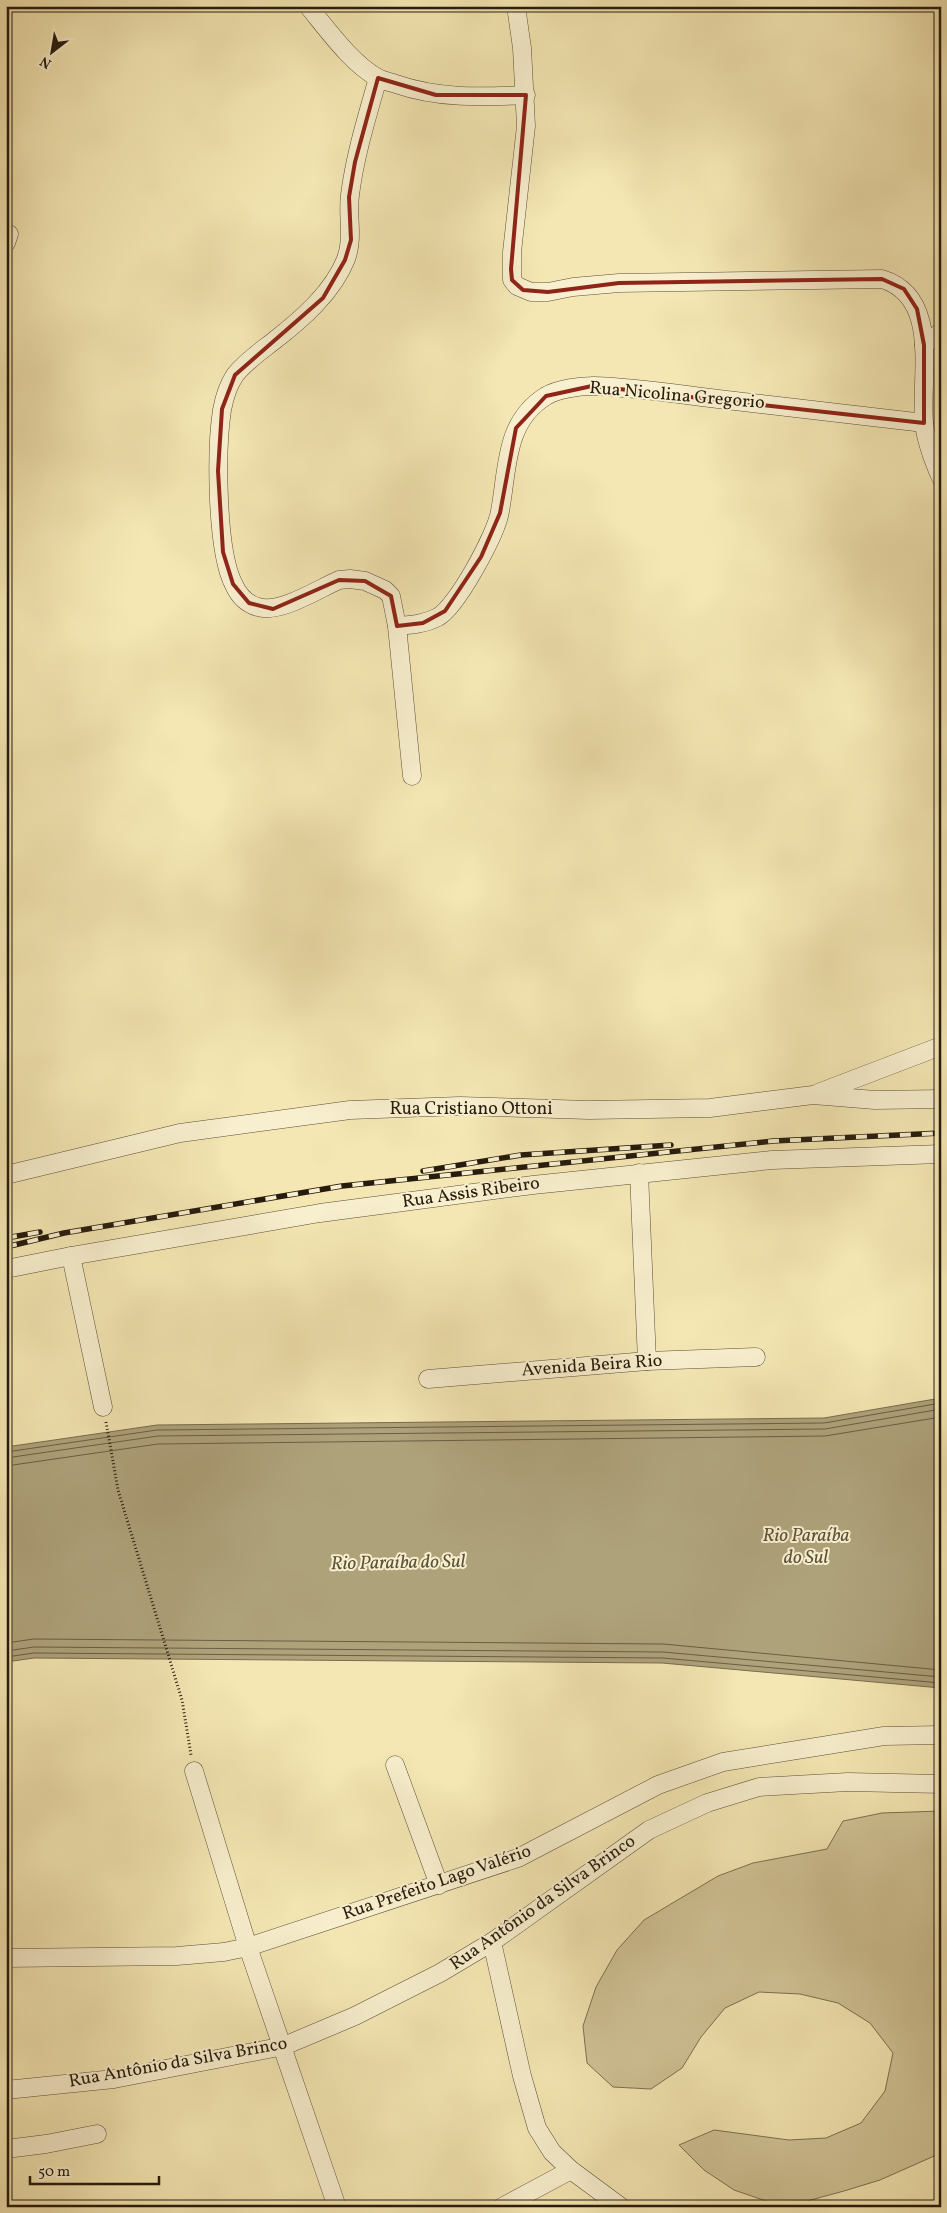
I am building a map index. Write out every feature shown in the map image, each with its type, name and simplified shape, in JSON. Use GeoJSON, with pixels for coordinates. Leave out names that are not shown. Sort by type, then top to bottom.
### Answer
{"type":"FeatureCollection","features":[{"type":"Feature","properties":{"kind":"street"},"geometry":{"type":"LineString","coordinates":[[308,6],[348,53],[378,78],[409,89],[436,94],[468,97],[526,95]]}},
{"type":"Feature","properties":{"kind":"street"},"geometry":{"type":"LineString","coordinates":[[516,6],[526,95],[526,126],[512,252],[512,280],[517,286],[531,292],[548,292],[619,283],[882,279],[904,289],[917,309],[923,330],[924,345],[924,423],[930,450],[941,478]]}},
{"type":"Feature","properties":{"kind":"street"},"geometry":{"type":"LineString","coordinates":[[378,78],[355,162],[349,197],[350,240],[345,260],[323,298],[300,320],[253,356],[235,375],[222,409],[218,471],[223,552],[233,584],[240,596],[254,606],[273,609],[339,580],[350,578],[365,581],[385,590],[390,596],[397,626],[412,776]]}},
{"type":"Feature","properties":{"kind":"street"},"geometry":{"type":"LineString","coordinates":[[924,345],[941,332]]}},
{"type":"Feature","properties":{"kind":"street","name":"Rua Nicolina Gregorio"},"geometry":{"type":"LineString","coordinates":[[397,626],[423,623],[439,617],[454,601],[481,557],[496,526],[500,513],[510,444],[516,428],[524,415],[546,396],[566,389],[592,386],[924,423]]}},
{"type":"Feature","properties":{"kind":"street"},"geometry":{"type":"LineString","coordinates":[[813,1095],[941,1046]]}},
{"type":"Feature","properties":{"kind":"street","name":"Rua Cristiano Ottoni"},"geometry":{"type":"LineString","coordinates":[[6,1175],[180,1133],[350,1110],[460,1106],[589,1110],[710,1108],[813,1095],[875,1100],[941,1100]]}},
{"type":"Feature","properties":{"kind":"street","name":"Rua Assis Ribeiro"},"geometry":{"type":"LineString","coordinates":[[6,1269],[320,1213],[533,1185],[772,1160],[941,1154]]}},
{"type":"Feature","properties":{"kind":"street"},"geometry":{"type":"LineString","coordinates":[[639,1173],[647,1361]]}},
{"type":"Feature","properties":{"kind":"street"},"geometry":{"type":"LineString","coordinates":[[71,1256],[103,1407]]}},
{"type":"Feature","properties":{"kind":"street","name":"Avenida Beira Rio"},"geometry":{"type":"LineString","coordinates":[[428,1379],[647,1361],[756,1357]]}},
{"type":"Feature","properties":{"kind":"street","name":"Rua Prefeito Lago Valério"},"geometry":{"type":"LineString","coordinates":[[6,1958],[178,1956],[224,1952],[248,1947],[518,1858],[658,1785],[724,1762],[884,1736],[941,1735]]}},
{"type":"Feature","properties":{"kind":"street"},"geometry":{"type":"LineString","coordinates":[[395,1765],[439,1885]]}},
{"type":"Feature","properties":{"kind":"street"},"geometry":{"type":"LineString","coordinates":[[194,1771],[248,1947],[284,2046],[337,2207]]}},
{"type":"Feature","properties":{"kind":"street","name":"Rua Antônio da Silva Brinco"},"geometry":{"type":"LineString","coordinates":[[6,2090],[114,2078],[284,2046],[355,2016],[440,1973],[492,1942],[648,1830],[707,1803],[759,1787],[848,1782],[941,1784]]}},
{"type":"Feature","properties":{"kind":"street"},"geometry":{"type":"LineString","coordinates":[[492,1942],[522,2076],[537,2128],[552,2152],[571,2170],[621,2207]]}},
{"type":"Feature","properties":{"kind":"street"},"geometry":{"type":"LineString","coordinates":[[6,2149],[46,2144],[97,2134]]}},
{"type":"Feature","properties":{"kind":"street"},"geometry":{"type":"LineString","coordinates":[[502,2207],[571,2170]]}},
{"type":"Feature","properties":{"kind":"path"},"geometry":{"type":"LineString","coordinates":[[103,1407],[118,1490],[182,1700],[194,1771]]}},
{"type":"Feature","properties":{"kind":"highlighted area"},"geometry":{"type":"Polygon","coordinates":[[[378,78],[436,95],[526,95],[511,269],[512,280],[523,290],[548,292],[619,283],[882,279],[904,289],[917,309],[924,345],[924,423],[592,386],[546,396],[516,428],[500,513],[481,557],[445,611],[423,623],[397,626],[391,596],[365,581],[339,580],[273,609],[249,603],[233,584],[223,552],[218,471],[222,409],[235,375],[323,298],[345,260],[351,240],[349,197],[355,162],[378,78]]]}},
{"type":"Feature","properties":{"kind":"shaded area"},"geometry":{"type":"Polygon","coordinates":[[[941,1811],[941,2153],[880,2180],[844,2191],[807,2201],[769,2202],[734,2190],[704,2170],[679,2145],[714,2130],[789,2140],[826,2138],[861,2123],[885,2091],[893,2053],[870,2023],[838,2003],[800,1994],[759,1992],[725,2008],[701,2037],[682,2068],[651,2089],[613,2087],[587,2063],[583,2026],[596,1987],[617,1950],[644,1920],[718,1876],[753,1863],[827,1849],[843,1821],[882,1813],[941,1811]]]}},
{"type":"Feature","properties":{"kind":"water","name":"Rio Paraíba do Sul"},"geometry":{"type":"Polygon","coordinates":[[[941,1398],[941,1688],[662,1663],[34,1658],[6,1662],[6,1447],[157,1425],[824,1418],[941,1398]]]}},
{"type":"Feature","properties":{"kind":"railway"},"geometry":{"type":"LineString","coordinates":[[6,1247],[64,1233],[342,1186],[773,1141],[941,1133]]}},
{"type":"Feature","properties":{"kind":"railway"},"geometry":{"type":"LineString","coordinates":[[423,1171],[521,1155],[671,1145]]}},
{"type":"Feature","properties":{"kind":"railway"},"geometry":{"type":"LineString","coordinates":[[6,1238],[40,1232]]}}]}
